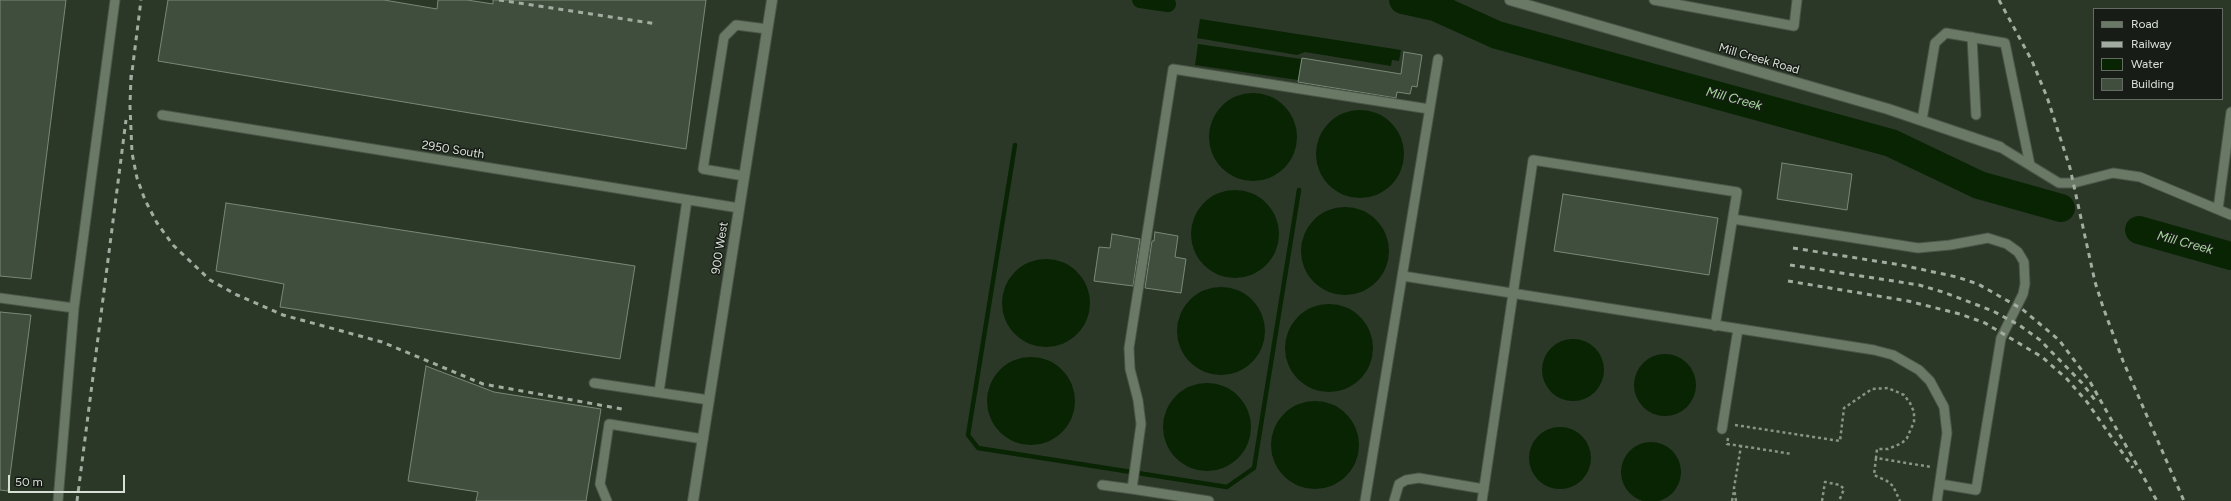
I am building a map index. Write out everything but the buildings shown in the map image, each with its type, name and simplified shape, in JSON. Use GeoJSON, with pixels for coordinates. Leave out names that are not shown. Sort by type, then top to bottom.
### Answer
{"type":"FeatureCollection","features":[{"type":"Feature","properties":{"kind":"main road","name":"900 West"},"geometry":{"type":"LineString","coordinates":[[694,501],[772,0]]}},
{"type":"Feature","properties":{"kind":"main road","name":"Mill Creek Road"},"geometry":{"type":"LineString","coordinates":[[1510,0],[1888,109],[2000,147]]}},
{"type":"Feature","properties":{"kind":"lane"},"geometry":{"type":"LineString","coordinates":[[58,501],[74,308],[115,0]]}},
{"type":"Feature","properties":{"kind":"lane"},"geometry":{"type":"LineString","coordinates":[[1654,0],[1794,26],[1797,0]]}},
{"type":"Feature","properties":{"kind":"lane"},"geometry":{"type":"LineString","coordinates":[[744,176],[703,169],[706,146],[724,37],[736,25],[767,29]]}},
{"type":"Feature","properties":{"kind":"lane"},"geometry":{"type":"LineString","coordinates":[[1922,120],[1935,43],[1946,32],[2005,43],[2030,165]]}},
{"type":"Feature","properties":{"kind":"lane"},"geometry":{"type":"LineString","coordinates":[[1972,37],[1976,115]]}},
{"type":"Feature","properties":{"kind":"lane"},"geometry":{"type":"LineString","coordinates":[[1365,501],[1438,59]]}},
{"type":"Feature","properties":{"kind":"lane"},"geometry":{"type":"LineString","coordinates":[[1132,489],[1140,436],[1140,411],[1130,369],[1130,348],[1173,69],[1429,110]]}},
{"type":"Feature","properties":{"kind":"lane"},"geometry":{"type":"LineString","coordinates":[[2218,209],[2231,112]]}},
{"type":"Feature","properties":{"kind":"lane","name":"2950 South"},"geometry":{"type":"LineString","coordinates":[[162,115],[739,208]]}},
{"type":"Feature","properties":{"kind":"lane"},"geometry":{"type":"LineString","coordinates":[[2000,147],[2060,182],[2074,183],[2113,173],[2140,177],[2231,215]]}},
{"type":"Feature","properties":{"kind":"lane"},"geometry":{"type":"LineString","coordinates":[[1482,501],[1533,160],[1737,192],[1715,326]]}},
{"type":"Feature","properties":{"kind":"lane"},"geometry":{"type":"LineString","coordinates":[[659,392],[687,200]]}},
{"type":"Feature","properties":{"kind":"lane"},"geometry":{"type":"LineString","coordinates":[[1733,219],[1918,248],[1950,246],[1988,238],[2007,244],[2018,252],[2024,262],[2026,274],[2024,289],[2001,338],[1976,490],[1940,484]]}},
{"type":"Feature","properties":{"kind":"lane"},"geometry":{"type":"LineString","coordinates":[[1403,276],[1513,295],[1874,350],[1893,355],[1919,370],[1930,381],[1944,407],[1947,433],[1937,501]]}},
{"type":"Feature","properties":{"kind":"lane"},"geometry":{"type":"LineString","coordinates":[[0,298],[74,308]]}},
{"type":"Feature","properties":{"kind":"lane"},"geometry":{"type":"LineString","coordinates":[[1722,426],[1738,329]]}},
{"type":"Feature","properties":{"kind":"lane"},"geometry":{"type":"LineString","coordinates":[[594,382],[709,400]]}},
{"type":"Feature","properties":{"kind":"lane"},"geometry":{"type":"LineString","coordinates":[[606,501],[600,484],[609,424],[703,439]]}},
{"type":"Feature","properties":{"kind":"lane"},"geometry":{"type":"LineString","coordinates":[[1394,501],[1399,484],[1406,480],[1419,478],[1484,489]]}},
{"type":"Feature","properties":{"kind":"lane"},"geometry":{"type":"LineString","coordinates":[[1102,485],[1209,501]]}},
{"type":"Feature","properties":{"kind":"path"},"geometry":{"type":"LineString","coordinates":[[1722,426],[1840,441],[1844,408],[1872,389],[1888,388],[1904,395],[1914,412],[1914,422],[1907,438],[1902,443],[1888,449],[1877,449],[1874,475],[1888,481],[1893,486],[1900,501]]}},
{"type":"Feature","properties":{"kind":"path"},"geometry":{"type":"LineString","coordinates":[[1732,501],[1741,446],[1792,454]]}},
{"type":"Feature","properties":{"kind":"path"},"geometry":{"type":"LineString","coordinates":[[1876,458],[1942,469]]}},
{"type":"Feature","properties":{"kind":"path"},"geometry":{"type":"LineString","coordinates":[[1822,501],[1825,482],[1840,485],[1844,488],[1839,501]]}},
{"type":"Feature","properties":{"kind":"path"},"geometry":{"type":"LineString","coordinates":[[1734,488],[1736,501]]}},
{"type":"Feature","properties":{"kind":"water"},"geometry":{"type":"Polygon","coordinates":[[[1200,19],[1401,50],[1399,61],[1392,60],[1391,66],[1305,52],[1297,55],[1197,38],[1200,19]]]}},
{"type":"Feature","properties":{"kind":"water"},"geometry":{"type":"Polygon","coordinates":[[[1198,44],[1301,59],[1298,80],[1195,65],[1198,44]]]}},
{"type":"Feature","properties":{"kind":"water"},"geometry":{"type":"Polygon","coordinates":[[[1253,93],[1270,96],[1278,100],[1290,112],[1294,120],[1297,137],[1294,154],[1290,162],[1278,174],[1270,178],[1253,181],[1236,178],[1228,174],[1216,162],[1212,154],[1209,137],[1212,120],[1216,112],[1228,100],[1236,96],[1253,93]]]}},
{"type":"Feature","properties":{"kind":"water"},"geometry":{"type":"Polygon","coordinates":[[[1360,110],[1377,113],[1385,117],[1397,129],[1401,137],[1404,154],[1401,171],[1397,179],[1385,191],[1377,195],[1360,198],[1343,195],[1335,191],[1323,179],[1319,171],[1316,154],[1319,137],[1323,129],[1335,117],[1343,113],[1360,110]]]}},
{"type":"Feature","properties":{"kind":"water"},"geometry":{"type":"Polygon","coordinates":[[[1235,190],[1252,193],[1260,197],[1272,209],[1276,217],[1279,234],[1276,251],[1272,259],[1260,271],[1252,275],[1235,278],[1218,275],[1210,271],[1198,259],[1194,251],[1191,234],[1194,217],[1198,209],[1210,197],[1218,193],[1235,190]]]}},
{"type":"Feature","properties":{"kind":"water"},"geometry":{"type":"Polygon","coordinates":[[[1345,207],[1362,210],[1370,214],[1382,226],[1386,234],[1389,251],[1386,268],[1382,276],[1370,288],[1362,292],[1345,295],[1328,292],[1320,288],[1308,276],[1304,268],[1301,251],[1304,234],[1308,226],[1320,214],[1328,210],[1345,207]]]}},
{"type":"Feature","properties":{"kind":"water"},"geometry":{"type":"Polygon","coordinates":[[[1046,259],[1063,262],[1071,266],[1083,278],[1087,286],[1090,303],[1087,320],[1083,328],[1071,340],[1063,344],[1046,347],[1029,344],[1021,340],[1009,328],[1005,320],[1002,303],[1005,286],[1009,278],[1021,266],[1029,262],[1046,259]]]}},
{"type":"Feature","properties":{"kind":"water"},"geometry":{"type":"Polygon","coordinates":[[[1221,287],[1238,290],[1246,294],[1258,306],[1262,314],[1265,331],[1262,348],[1258,356],[1246,368],[1238,372],[1221,375],[1204,372],[1196,368],[1184,356],[1180,348],[1177,331],[1180,314],[1184,306],[1196,294],[1204,290],[1221,287]]]}},
{"type":"Feature","properties":{"kind":"water"},"geometry":{"type":"Polygon","coordinates":[[[1329,304],[1346,307],[1354,311],[1366,323],[1370,331],[1373,348],[1370,365],[1366,373],[1354,385],[1346,389],[1329,392],[1312,389],[1304,385],[1292,373],[1288,365],[1285,348],[1288,331],[1292,323],[1304,311],[1312,307],[1329,304]]]}},
{"type":"Feature","properties":{"kind":"water"},"geometry":{"type":"Polygon","coordinates":[[[1573,339],[1585,342],[1595,348],[1601,358],[1604,370],[1601,382],[1595,392],[1585,398],[1573,401],[1561,398],[1551,392],[1545,382],[1542,370],[1545,358],[1551,348],[1561,342],[1573,339]]]}},
{"type":"Feature","properties":{"kind":"water"},"geometry":{"type":"Polygon","coordinates":[[[1665,354],[1677,357],[1687,363],[1693,373],[1696,385],[1693,397],[1687,407],[1677,413],[1665,416],[1653,413],[1643,407],[1637,397],[1634,385],[1637,373],[1643,363],[1653,357],[1665,354]]]}},
{"type":"Feature","properties":{"kind":"water"},"geometry":{"type":"Polygon","coordinates":[[[1031,357],[1048,360],[1056,364],[1068,376],[1072,384],[1075,401],[1072,418],[1068,426],[1056,438],[1048,442],[1031,445],[1014,442],[1006,438],[994,426],[990,418],[987,401],[990,384],[994,376],[1006,364],[1014,360],[1031,357]]]}},
{"type":"Feature","properties":{"kind":"water"},"geometry":{"type":"Polygon","coordinates":[[[1207,383],[1224,386],[1232,390],[1244,402],[1248,410],[1251,427],[1248,444],[1244,452],[1232,464],[1224,468],[1207,471],[1190,468],[1182,464],[1170,452],[1166,444],[1163,427],[1166,410],[1170,402],[1182,390],[1190,386],[1207,383]]]}},
{"type":"Feature","properties":{"kind":"water"},"geometry":{"type":"Polygon","coordinates":[[[1315,401],[1332,404],[1340,408],[1352,420],[1356,428],[1359,445],[1356,462],[1352,470],[1340,482],[1332,486],[1315,489],[1298,486],[1290,482],[1278,470],[1274,462],[1271,445],[1274,428],[1278,420],[1290,408],[1298,404],[1315,401]]]}},
{"type":"Feature","properties":{"kind":"water"},"geometry":{"type":"Polygon","coordinates":[[[1560,427],[1572,430],[1582,436],[1588,446],[1591,458],[1588,470],[1582,480],[1572,486],[1560,489],[1548,486],[1538,480],[1532,470],[1529,458],[1532,446],[1538,436],[1548,430],[1560,427]]]}},
{"type":"Feature","properties":{"kind":"water"},"geometry":{"type":"Polygon","coordinates":[[[1645,442],[1657,442],[1673,450],[1679,460],[1681,472],[1679,484],[1673,494],[1657,502],[1645,502],[1629,494],[1621,478],[1621,466],[1629,450],[1645,442]]]}},
{"type":"Feature","properties":{"kind":"waterway"},"geometry":{"type":"LineString","coordinates":[[1140,0],[1168,4]]}},
{"type":"Feature","properties":{"kind":"waterway","name":"Mill Creek"},"geometry":{"type":"LineString","coordinates":[[1403,0],[1435,7],[1497,35],[1891,143],[1979,185],[2061,208]]}},
{"type":"Feature","properties":{"kind":"waterway"},"geometry":{"type":"LineString","coordinates":[[1015,145],[968,435],[978,448],[1227,487],[1254,468],[1299,190]]}},
{"type":"Feature","properties":{"kind":"waterway","name":"Mill Creek"},"geometry":{"type":"LineString","coordinates":[[2139,230],[2231,256]]}},
{"type":"Feature","properties":{"kind":"railway"},"geometry":{"type":"LineString","coordinates":[[131,80],[141,0]]}},
{"type":"Feature","properties":{"kind":"railway"},"geometry":{"type":"LineString","coordinates":[[499,0],[657,24]]}},
{"type":"Feature","properties":{"kind":"railway"},"geometry":{"type":"LineString","coordinates":[[1999,0],[2032,61],[2047,97],[2070,168],[2095,282],[2103,307],[2123,361],[2184,501]]}},
{"type":"Feature","properties":{"kind":"railway"},"geometry":{"type":"LineString","coordinates":[[131,75],[130,106],[132,153],[137,178],[145,200],[157,223],[173,245],[210,280],[237,295],[283,315],[382,342],[483,384],[622,409]]}},
{"type":"Feature","properties":{"kind":"railway"},"geometry":{"type":"LineString","coordinates":[[77,501],[126,120]]}},
{"type":"Feature","properties":{"kind":"railway"},"geometry":{"type":"LineString","coordinates":[[1793,248],[1901,265],[1957,277],[1978,284],[2022,309],[2059,340],[2089,380],[2157,501]]}},
{"type":"Feature","properties":{"kind":"railway"},"geometry":{"type":"LineString","coordinates":[[1790,265],[1919,285],[1943,292],[1993,311],[2019,325],[2040,340],[2082,383],[2095,400]]}},
{"type":"Feature","properties":{"kind":"railway"},"geometry":{"type":"LineString","coordinates":[[1788,281],[1908,301],[1960,314],[1985,323],[2042,357],[2067,379],[2087,402],[2133,468]]}}]}
